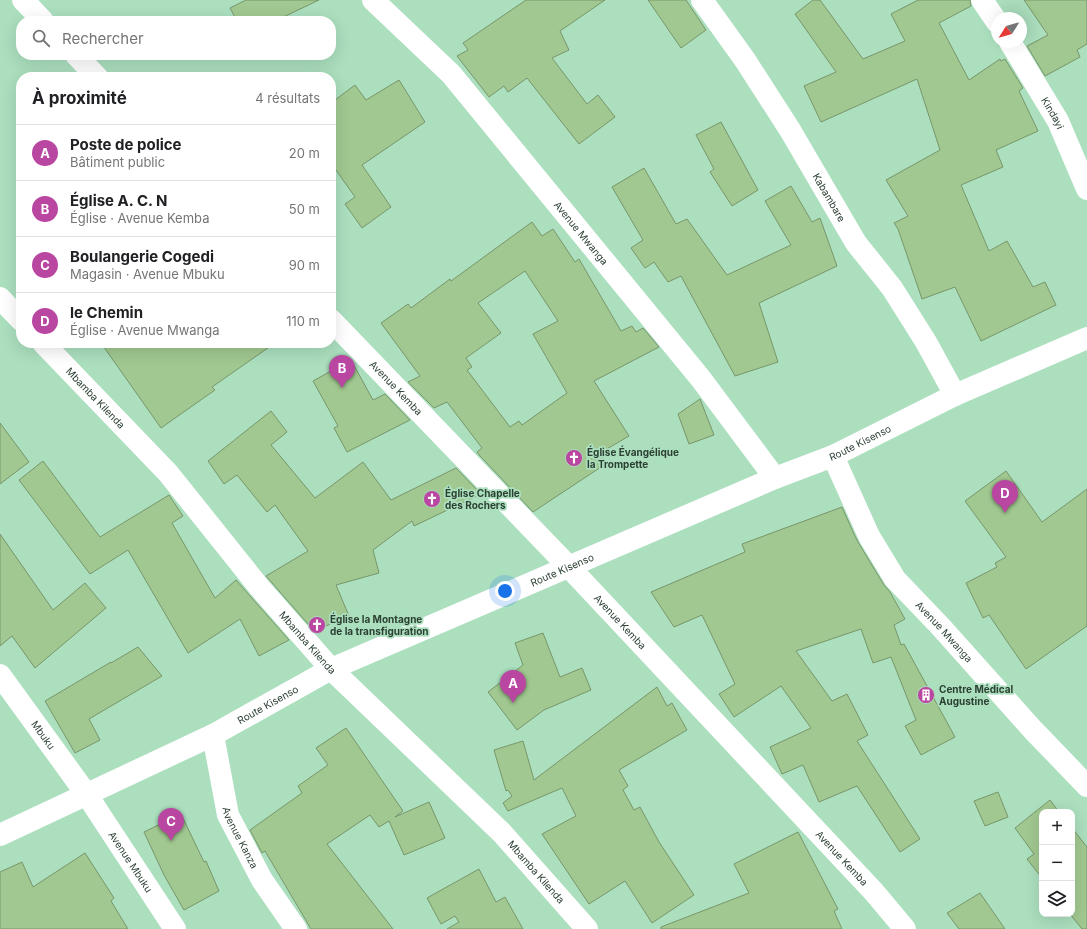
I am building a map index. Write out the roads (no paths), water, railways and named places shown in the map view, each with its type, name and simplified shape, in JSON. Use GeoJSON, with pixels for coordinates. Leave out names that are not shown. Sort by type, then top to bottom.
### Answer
{"type":"FeatureCollection","features":[{"type":"Feature","properties":{"kind":"street"},"geometry":{"type":"LineString","coordinates":[[23,0],[38,16]]}},
{"type":"Feature","properties":{"kind":"street","name":"Avenue Mwanga"},"geometry":{"type":"LineString","coordinates":[[373,0],[451,74],[701,379],[775,478]]}},
{"type":"Feature","properties":{"kind":"street","name":"Kabambare"},"geometry":{"type":"LineString","coordinates":[[702,0],[745,60],[790,130],[856,243],[892,288],[926,342],[955,394]]}},
{"type":"Feature","properties":{"kind":"street"},"geometry":{"type":"LineString","coordinates":[[982,0],[991,13]]}},
{"type":"Feature","properties":{"kind":"street","name":"Kindayi"},"geometry":{"type":"LineString","coordinates":[[1014,48],[1058,121],[1087,189]]}},
{"type":"Feature","properties":{"kind":"street"},"geometry":{"type":"LineString","coordinates":[[81,60],[92,72]]}},
{"type":"Feature","properties":{"kind":"street"},"geometry":{"type":"LineString","coordinates":[[0,298],[16,315]]}},
{"type":"Feature","properties":{"kind":"street","name":"Avenue Kemba"},"geometry":{"type":"LineString","coordinates":[[336,325],[569,567],[874,892],[905,929]]}},
{"type":"Feature","properties":{"kind":"street","name":"Route Kisenso"},"geometry":{"type":"LineString","coordinates":[[0,835],[213,735],[331,669],[775,478],[833,456],[955,394],[1087,338]]}},
{"type":"Feature","properties":{"kind":"street","name":"Mbamba Kilenda"},"geometry":{"type":"LineString","coordinates":[[48,348],[168,473],[259,587],[331,669],[502,833],[587,929]]}},
{"type":"Feature","properties":{"kind":"street","name":"Avenue Mwanga"},"geometry":{"type":"LineString","coordinates":[[833,456],[869,536],[895,579],[940,626],[1033,730],[1087,786]]}},
{"type":"Feature","properties":{"kind":"street","name":"Mbuku"},"geometry":{"type":"LineString","coordinates":[[0,675],[87,795]]}},
{"type":"Feature","properties":{"kind":"street","name":"Avenue Kanza"},"geometry":{"type":"LineString","coordinates":[[213,735],[228,815],[262,880],[296,929]]}},
{"type":"Feature","properties":{"kind":"street","name":"Avenue Mbuku"},"geometry":{"type":"LineString","coordinates":[[87,795],[175,929]]}},
{"type":"Feature","properties":{"kind":"place","name":"Église A. C. N"},"geometry":{"type":"Point","coordinates":[342,388]}},
{"type":"Feature","properties":{"kind":"place","name":"Église Évangélique la Trompette"},"geometry":{"type":"Point","coordinates":[574,458]}},
{"type":"Feature","properties":{"kind":"place","name":"Église Chapelle des Rochers"},"geometry":{"type":"Point","coordinates":[432,499]}},
{"type":"Feature","properties":{"kind":"place","name":"le Chemin"},"geometry":{"type":"Point","coordinates":[1005,513]}},
{"type":"Feature","properties":{"kind":"place","name":"Église la Montagne de la transfiguration"},"geometry":{"type":"Point","coordinates":[317,625]}},
{"type":"Feature","properties":{"kind":"place","name":"Centre Médical Augustine"},"geometry":{"type":"Point","coordinates":[926,695]}},
{"type":"Feature","properties":{"kind":"place","name":"Poste de police"},"geometry":{"type":"Point","coordinates":[513,703]}},
{"type":"Feature","properties":{"kind":"place","name":"Boulangerie Cogedi"},"geometry":{"type":"Point","coordinates":[171,841]}}]}
